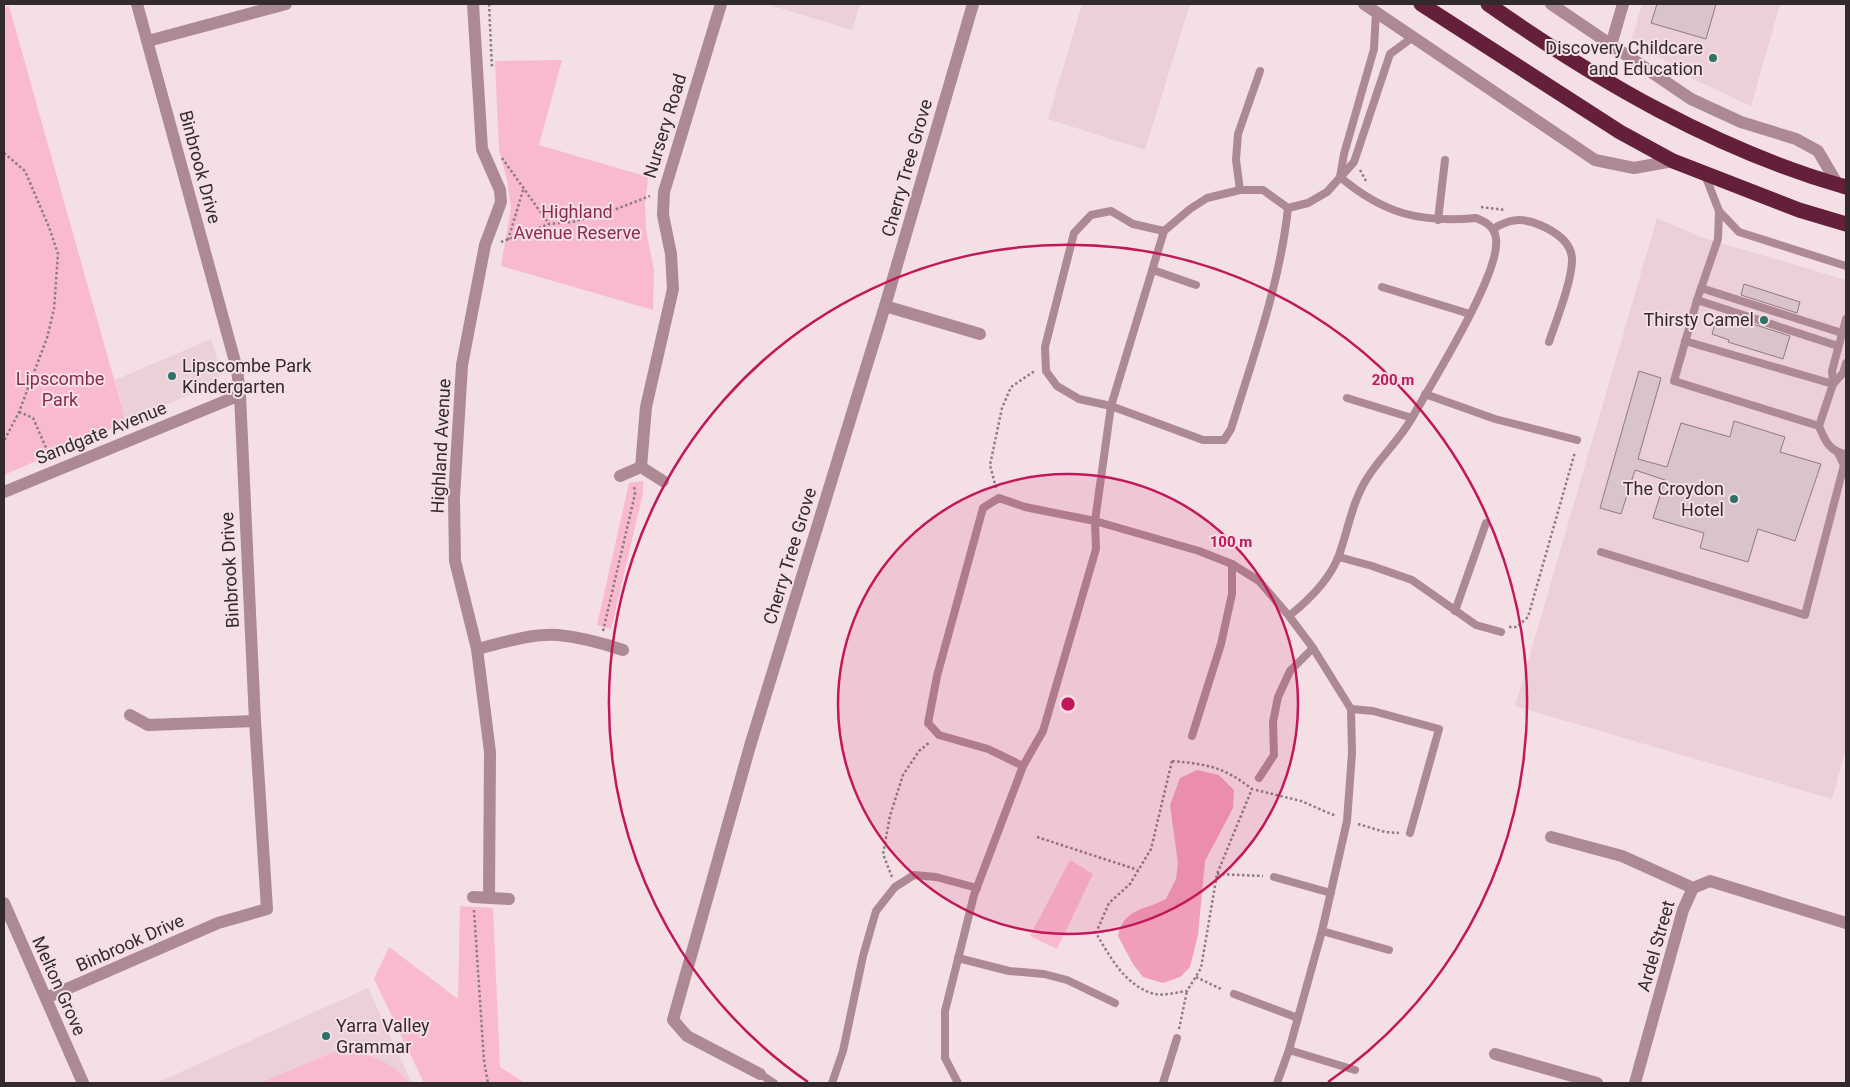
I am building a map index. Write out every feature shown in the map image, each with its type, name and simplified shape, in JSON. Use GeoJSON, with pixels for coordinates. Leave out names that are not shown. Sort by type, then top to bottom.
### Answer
{"type":"FeatureCollection","features":[{"type":"Feature","properties":{"kind":"highway"},"geometry":{"type":"LineString","coordinates":[[1421,4],[1620,132],[1673,161],[1798,210],[1846,224]]}},
{"type":"Feature","properties":{"kind":"highway"},"geometry":{"type":"LineString","coordinates":[[1488,4],[1542,42],[1623,91],[1719,140],[1785,167],[1842,186]]}},
{"type":"Feature","properties":{"kind":"street","name":"Binbrook Drive"},"geometry":{"type":"LineString","coordinates":[[46,998],[218,923],[266,909],[240,395],[237,369],[137,4]]}},
{"type":"Feature","properties":{"kind":"street"},"geometry":{"type":"LineString","coordinates":[[148,41],[286,4]]}},
{"type":"Feature","properties":{"kind":"street","name":"Highland Avenue"},"geometry":{"type":"LineString","coordinates":[[473,4],[482,150],[500,190],[501,202],[484,245],[462,365],[454,498],[456,561],[477,649],[490,752],[489,897]]}},
{"type":"Feature","properties":{"kind":"street","name":"Nursery Road"},"geometry":{"type":"LineString","coordinates":[[630,472],[673,289],[672,254],[663,215],[664,192],[721,4]]}},
{"type":"Feature","properties":{"kind":"street","name":"Cherry Tree Grove"},"geometry":{"type":"LineString","coordinates":[[760,1074],[687,1036],[673,1020],[750,746],[885,306],[973,4]]}},
{"type":"Feature","properties":{"kind":"street"},"geometry":{"type":"LineString","coordinates":[[1364,4],[1595,160],[1634,168],[1673,161]]}},
{"type":"Feature","properties":{"kind":"street"},"geometry":{"type":"LineString","coordinates":[[1551,4],[1691,99],[1742,122],[1796,139],[1818,151],[1842,186]]}},
{"type":"Feature","properties":{"kind":"street"},"geometry":{"type":"LineString","coordinates":[[1611,45],[1623,4]]}},
{"type":"Feature","properties":{"kind":"street"},"geometry":{"type":"LineString","coordinates":[[885,306],[980,334]]}},
{"type":"Feature","properties":{"kind":"street","name":"Sandgate Avenue"},"geometry":{"type":"LineString","coordinates":[[4,492],[240,395]]}},
{"type":"Feature","properties":{"kind":"street"},"geometry":{"type":"LineString","coordinates":[[630,472],[663,481]]}},
{"type":"Feature","properties":{"kind":"street"},"geometry":{"type":"LineString","coordinates":[[477,649],[520,639],[556,635],[600,643],[623,650]]}},
{"type":"Feature","properties":{"kind":"street"},"geometry":{"type":"LineString","coordinates":[[130,715],[148,725],[255,721]]}},
{"type":"Feature","properties":{"kind":"street"},"geometry":{"type":"LineString","coordinates":[[1551,837],[1622,856],[1693,888]]}},
{"type":"Feature","properties":{"kind":"street","name":"Ardel Street"},"geometry":{"type":"LineString","coordinates":[[1635,1083],[1683,910],[1693,888],[1710,882],[1846,922]]}},
{"type":"Feature","properties":{"kind":"street"},"geometry":{"type":"LineString","coordinates":[[473,897],[509,899]]}},
{"type":"Feature","properties":{"kind":"street","name":"Melton Grove"},"geometry":{"type":"LineString","coordinates":[[4,903],[83,1083]]}},
{"type":"Feature","properties":{"kind":"street"},"geometry":{"type":"LineString","coordinates":[[1495,1054],[1597,1083]]}},
{"type":"Feature","properties":{"kind":"lane"},"geometry":{"type":"LineString","coordinates":[[1340,177],[1344,154],[1374,49],[1376,12]]}},
{"type":"Feature","properties":{"kind":"lane"},"geometry":{"type":"LineString","coordinates":[[1288,208],[1317,198],[1354,162],[1390,54],[1413,37]]}},
{"type":"Feature","properties":{"kind":"lane"},"geometry":{"type":"LineString","coordinates":[[1240,190],[1236,160],[1238,134],[1260,71]]}},
{"type":"Feature","properties":{"kind":"lane"},"geometry":{"type":"LineString","coordinates":[[1438,220],[1445,160]]}},
{"type":"Feature","properties":{"kind":"lane"},"geometry":{"type":"LineString","coordinates":[[1705,175],[1719,211],[1739,232],[1846,266]]}},
{"type":"Feature","properties":{"kind":"lane"},"geometry":{"type":"LineString","coordinates":[[1289,616],[1319,589],[1339,557],[1353,508],[1366,479],[1403,434],[1481,295],[1496,250],[1497,241],[1493,229],[1485,222],[1476,218],[1438,220],[1401,214],[1381,206],[1340,177]]}},
{"type":"Feature","properties":{"kind":"lane"},"geometry":{"type":"LineString","coordinates":[[958,1083],[945,1058],[945,1011],[976,888],[1024,766],[1043,731],[1096,548],[1095,521],[1111,406],[1164,231],[1190,209],[1207,198],[1240,190],[1263,190],[1288,208]]}},
{"type":"Feature","properties":{"kind":"lane"},"geometry":{"type":"LineString","coordinates":[[1164,231],[1133,224],[1111,211],[1091,215],[1074,233],[1045,347],[1046,371],[1057,386],[1080,399],[1111,406],[1203,440],[1224,440],[1231,429],[1272,295],[1288,208]]}},
{"type":"Feature","properties":{"kind":"lane"},"geometry":{"type":"LineString","coordinates":[[1719,211],[1718,239],[1697,300],[1674,381],[1819,426]]}},
{"type":"Feature","properties":{"kind":"lane"},"geometry":{"type":"LineString","coordinates":[[1493,229],[1506,221],[1526,220],[1559,235],[1568,247],[1572,259],[1570,274],[1549,342]]}},
{"type":"Feature","properties":{"kind":"lane"},"geometry":{"type":"LineString","coordinates":[[1153,270],[1196,285]]}},
{"type":"Feature","properties":{"kind":"lane"},"geometry":{"type":"LineString","coordinates":[[1382,287],[1470,314]]}},
{"type":"Feature","properties":{"kind":"lane"},"geometry":{"type":"LineString","coordinates":[[1701,288],[1842,334]]}},
{"type":"Feature","properties":{"kind":"lane"},"geometry":{"type":"LineString","coordinates":[[1697,300],[1838,346]]}},
{"type":"Feature","properties":{"kind":"lane"},"geometry":{"type":"LineString","coordinates":[[1601,552],[1805,615],[1844,465],[1838,453],[1827,444],[1819,426],[1833,384],[1832,371],[1846,320]]}},
{"type":"Feature","properties":{"kind":"lane"},"geometry":{"type":"LineString","coordinates":[[1685,341],[1833,384]]}},
{"type":"Feature","properties":{"kind":"lane"},"geometry":{"type":"LineString","coordinates":[[1833,384],[1843,373],[1846,363]]}},
{"type":"Feature","properties":{"kind":"lane"},"geometry":{"type":"LineString","coordinates":[[1425,394],[1495,419],[1577,440]]}},
{"type":"Feature","properties":{"kind":"lane"},"geometry":{"type":"LineString","coordinates":[[1347,398],[1412,418]]}},
{"type":"Feature","properties":{"kind":"lane"},"geometry":{"type":"LineString","coordinates":[[1838,453],[1846,454]]}},
{"type":"Feature","properties":{"kind":"lane"},"geometry":{"type":"LineString","coordinates":[[1024,766],[988,749],[939,735],[928,723],[937,676],[983,508],[999,498],[1025,507],[1095,521],[1199,551],[1232,564],[1259,582],[1289,616],[1313,648],[1351,709],[1352,753],[1348,821],[1322,931],[1289,1050],[1276,1083]]}},
{"type":"Feature","properties":{"kind":"lane"},"geometry":{"type":"LineString","coordinates":[[1455,611],[1486,524]]}},
{"type":"Feature","properties":{"kind":"lane"},"geometry":{"type":"LineString","coordinates":[[1339,557],[1412,580],[1476,625],[1501,632]]}},
{"type":"Feature","properties":{"kind":"lane"},"geometry":{"type":"LineString","coordinates":[[1192,736],[1221,644],[1232,594],[1232,564]]}},
{"type":"Feature","properties":{"kind":"lane"},"geometry":{"type":"LineString","coordinates":[[1260,778],[1274,755],[1273,722],[1278,697],[1290,671],[1313,648]]}},
{"type":"Feature","properties":{"kind":"lane"},"geometry":{"type":"LineString","coordinates":[[1351,709],[1373,711],[1439,729],[1410,833]]}},
{"type":"Feature","properties":{"kind":"lane"},"geometry":{"type":"LineString","coordinates":[[832,1083],[843,1051],[863,956],[876,911],[895,887],[914,875],[936,877],[976,888]]}},
{"type":"Feature","properties":{"kind":"lane"},"geometry":{"type":"LineString","coordinates":[[1274,877],[1331,893]]}},
{"type":"Feature","properties":{"kind":"lane"},"geometry":{"type":"LineString","coordinates":[[1322,931],[1390,950]]}},
{"type":"Feature","properties":{"kind":"lane"},"geometry":{"type":"LineString","coordinates":[[958,958],[1009,971],[1044,974],[1067,980],[1115,1003]]}},
{"type":"Feature","properties":{"kind":"lane"},"geometry":{"type":"LineString","coordinates":[[1234,994],[1298,1018]]}},
{"type":"Feature","properties":{"kind":"lane"},"geometry":{"type":"LineString","coordinates":[[1163,1083],[1177,1038]]}},
{"type":"Feature","properties":{"kind":"lane"},"geometry":{"type":"LineString","coordinates":[[1289,1050],[1354,1070]]}},
{"type":"Feature","properties":{"kind":"lane"},"geometry":{"type":"LineString","coordinates":[[760,1074],[774,1083]]}},
{"type":"Feature","properties":{"kind":"path"},"geometry":{"type":"LineString","coordinates":[[489,4],[493,72]]}},
{"type":"Feature","properties":{"kind":"path"},"geometry":{"type":"LineString","coordinates":[[4,153],[25,172],[50,226],[58,254],[54,309],[47,338],[19,412],[4,441]]}},
{"type":"Feature","properties":{"kind":"path"},"geometry":{"type":"LineString","coordinates":[[502,158],[549,224]]}},
{"type":"Feature","properties":{"kind":"path"},"geometry":{"type":"LineString","coordinates":[[508,242],[524,187]]}},
{"type":"Feature","properties":{"kind":"path"},"geometry":{"type":"LineString","coordinates":[[484,245],[508,242],[549,224],[572,222],[606,214],[664,192]]}},
{"type":"Feature","properties":{"kind":"path"},"geometry":{"type":"LineString","coordinates":[[999,498],[990,465],[1002,408],[1011,387],[1022,378],[1046,365]]}},
{"type":"Feature","properties":{"kind":"path"},"geometry":{"type":"LineString","coordinates":[[19,412],[33,418],[55,470]]}},
{"type":"Feature","properties":{"kind":"path"},"geometry":{"type":"LineString","coordinates":[[1501,632],[1506,626],[1517,627],[1528,616],[1577,440]]}},
{"type":"Feature","properties":{"kind":"path"},"geometry":{"type":"LineString","coordinates":[[600,643],[635,494],[630,472]]}},
{"type":"Feature","properties":{"kind":"path"},"geometry":{"type":"LineString","coordinates":[[895,887],[883,854],[890,816],[903,775],[919,751],[939,735]]}},
{"type":"Feature","properties":{"kind":"path"},"geometry":{"type":"LineString","coordinates":[[1187,991],[1156,994],[1129,980],[1112,960],[1096,933],[1109,902],[1130,884],[1151,849],[1172,761],[1197,763],[1232,773],[1252,789],[1300,801],[1348,821],[1385,832],[1410,833]]}},
{"type":"Feature","properties":{"kind":"path"},"geometry":{"type":"LineString","coordinates":[[1177,1038],[1187,991],[1201,968],[1218,874],[1252,789],[1260,778]]}},
{"type":"Feature","properties":{"kind":"path"},"geometry":{"type":"LineString","coordinates":[[1037,837],[1138,870]]}},
{"type":"Feature","properties":{"kind":"path"},"geometry":{"type":"LineString","coordinates":[[1218,874],[1274,877]]}},
{"type":"Feature","properties":{"kind":"path"},"geometry":{"type":"LineString","coordinates":[[473,897],[484,1061],[488,1083]]}},
{"type":"Feature","properties":{"kind":"path"},"geometry":{"type":"LineString","coordinates":[[1196,977],[1234,994]]}},
{"type":"Feature","properties":{"kind":"shaded area"},"geometry":{"type":"Polygon","coordinates":[[[766,4],[860,4],[852,30],[766,4]]]}},
{"type":"Feature","properties":{"kind":"shaded area"},"geometry":{"type":"Polygon","coordinates":[[[1082,4],[1190,4],[1145,150],[1048,119],[1082,4]]]}},
{"type":"Feature","properties":{"kind":"shaded area","name":"Discovery Childcare and Education"},"geometry":{"type":"Polygon","coordinates":[[[1642,4],[1780,4],[1751,106],[1689,77],[1632,38],[1642,4]]]}},
{"type":"Feature","properties":{"kind":"shaded area"},"geometry":{"type":"Polygon","coordinates":[[[1657,218],[1701,237],[1846,280],[1846,749],[1832,799],[1515,706],[1657,218]]]}},
{"type":"Feature","properties":{"kind":"shaded area","name":"Lipscombe Park Kindergarten"},"geometry":{"type":"Polygon","coordinates":[[[211,339],[221,372],[216,383],[126,422],[115,380],[211,339]]]}},
{"type":"Feature","properties":{"kind":"shaded area"},"geometry":{"type":"Polygon","coordinates":[[[1197,770],[1219,775],[1234,790],[1233,808],[1205,861],[1198,935],[1190,967],[1180,977],[1163,983],[1143,977],[1133,964],[1118,936],[1125,920],[1130,915],[1166,899],[1176,879],[1178,863],[1170,805],[1180,778],[1197,770]]]}},
{"type":"Feature","properties":{"kind":"shaded area","name":"Yarra Valley Grammar"},"geometry":{"type":"Polygon","coordinates":[[[368,988],[412,1083],[156,1083],[368,988]]]}},
{"type":"Feature","properties":{"kind":"green space","name":"Lipscombe Park"},"geometry":{"type":"Polygon","coordinates":[[[9,6],[126,422],[4,475],[4,8],[9,6]]]}},
{"type":"Feature","properties":{"kind":"green space","name":"Highland Avenue Reserve"},"geometry":{"type":"Polygon","coordinates":[[[562,60],[539,145],[648,177],[645,204],[646,230],[654,270],[653,310],[501,266],[511,208],[507,180],[499,150],[495,61],[562,60]]]}},
{"type":"Feature","properties":{"kind":"green space"},"geometry":{"type":"Polygon","coordinates":[[[643,481],[643,493],[611,629],[597,625],[629,483],[643,481]]]}},
{"type":"Feature","properties":{"kind":"green space"},"geometry":{"type":"Polygon","coordinates":[[[1070,860],[1093,874],[1057,949],[1030,936],[1070,860]]]}},
{"type":"Feature","properties":{"kind":"green space"},"geometry":{"type":"Polygon","coordinates":[[[460,906],[493,908],[500,1067],[525,1083],[424,1083],[374,979],[389,947],[458,999],[460,906]]]}},
{"type":"Feature","properties":{"kind":"green space"},"geometry":{"type":"Polygon","coordinates":[[[341,1049],[370,1056],[387,1064],[403,1075],[409,1083],[260,1083],[341,1049]]]}},
{"type":"Feature","properties":{"kind":"building"},"geometry":{"type":"Polygon","coordinates":[[[1657,4],[1716,4],[1706,39],[1651,23],[1657,4]]]}},
{"type":"Feature","properties":{"kind":"building"},"geometry":{"type":"Polygon","coordinates":[[[1744,284],[1800,302],[1797,313],[1741,295],[1744,284]]]}},
{"type":"Feature","properties":{"kind":"building"},"geometry":{"type":"Polygon","coordinates":[[[1717,318],[1733,323],[1734,318],[1790,336],[1783,359],[1728,342],[1729,340],[1712,334],[1717,318]]]}},
{"type":"Feature","properties":{"kind":"building","name":"The Croydon Hotel"},"geometry":{"type":"Polygon","coordinates":[[[1639,371],[1661,378],[1638,459],[1667,467],[1681,423],[1730,437],[1734,421],[1785,437],[1780,452],[1821,464],[1795,541],[1758,529],[1748,562],[1700,548],[1704,533],[1653,518],[1665,480],[1635,470],[1621,514],[1600,508],[1639,371]]]}},
{"type":"Feature","properties":{"kind":"place","name":"Discovery Childcare and Education"},"geometry":{"type":"Point","coordinates":[1713,58]}},
{"type":"Feature","properties":{"kind":"place","name":"Thirsty Camel"},"geometry":{"type":"Point","coordinates":[1764,320]}},
{"type":"Feature","properties":{"kind":"place","name":"Lipscombe Park Kindergarten"},"geometry":{"type":"Point","coordinates":[172,376]}},
{"type":"Feature","properties":{"kind":"place","name":"The Croydon Hotel"},"geometry":{"type":"Point","coordinates":[1734,499]}},
{"type":"Feature","properties":{"kind":"place","name":"Yarra Valley Grammar"},"geometry":{"type":"Point","coordinates":[326,1036]}}]}
